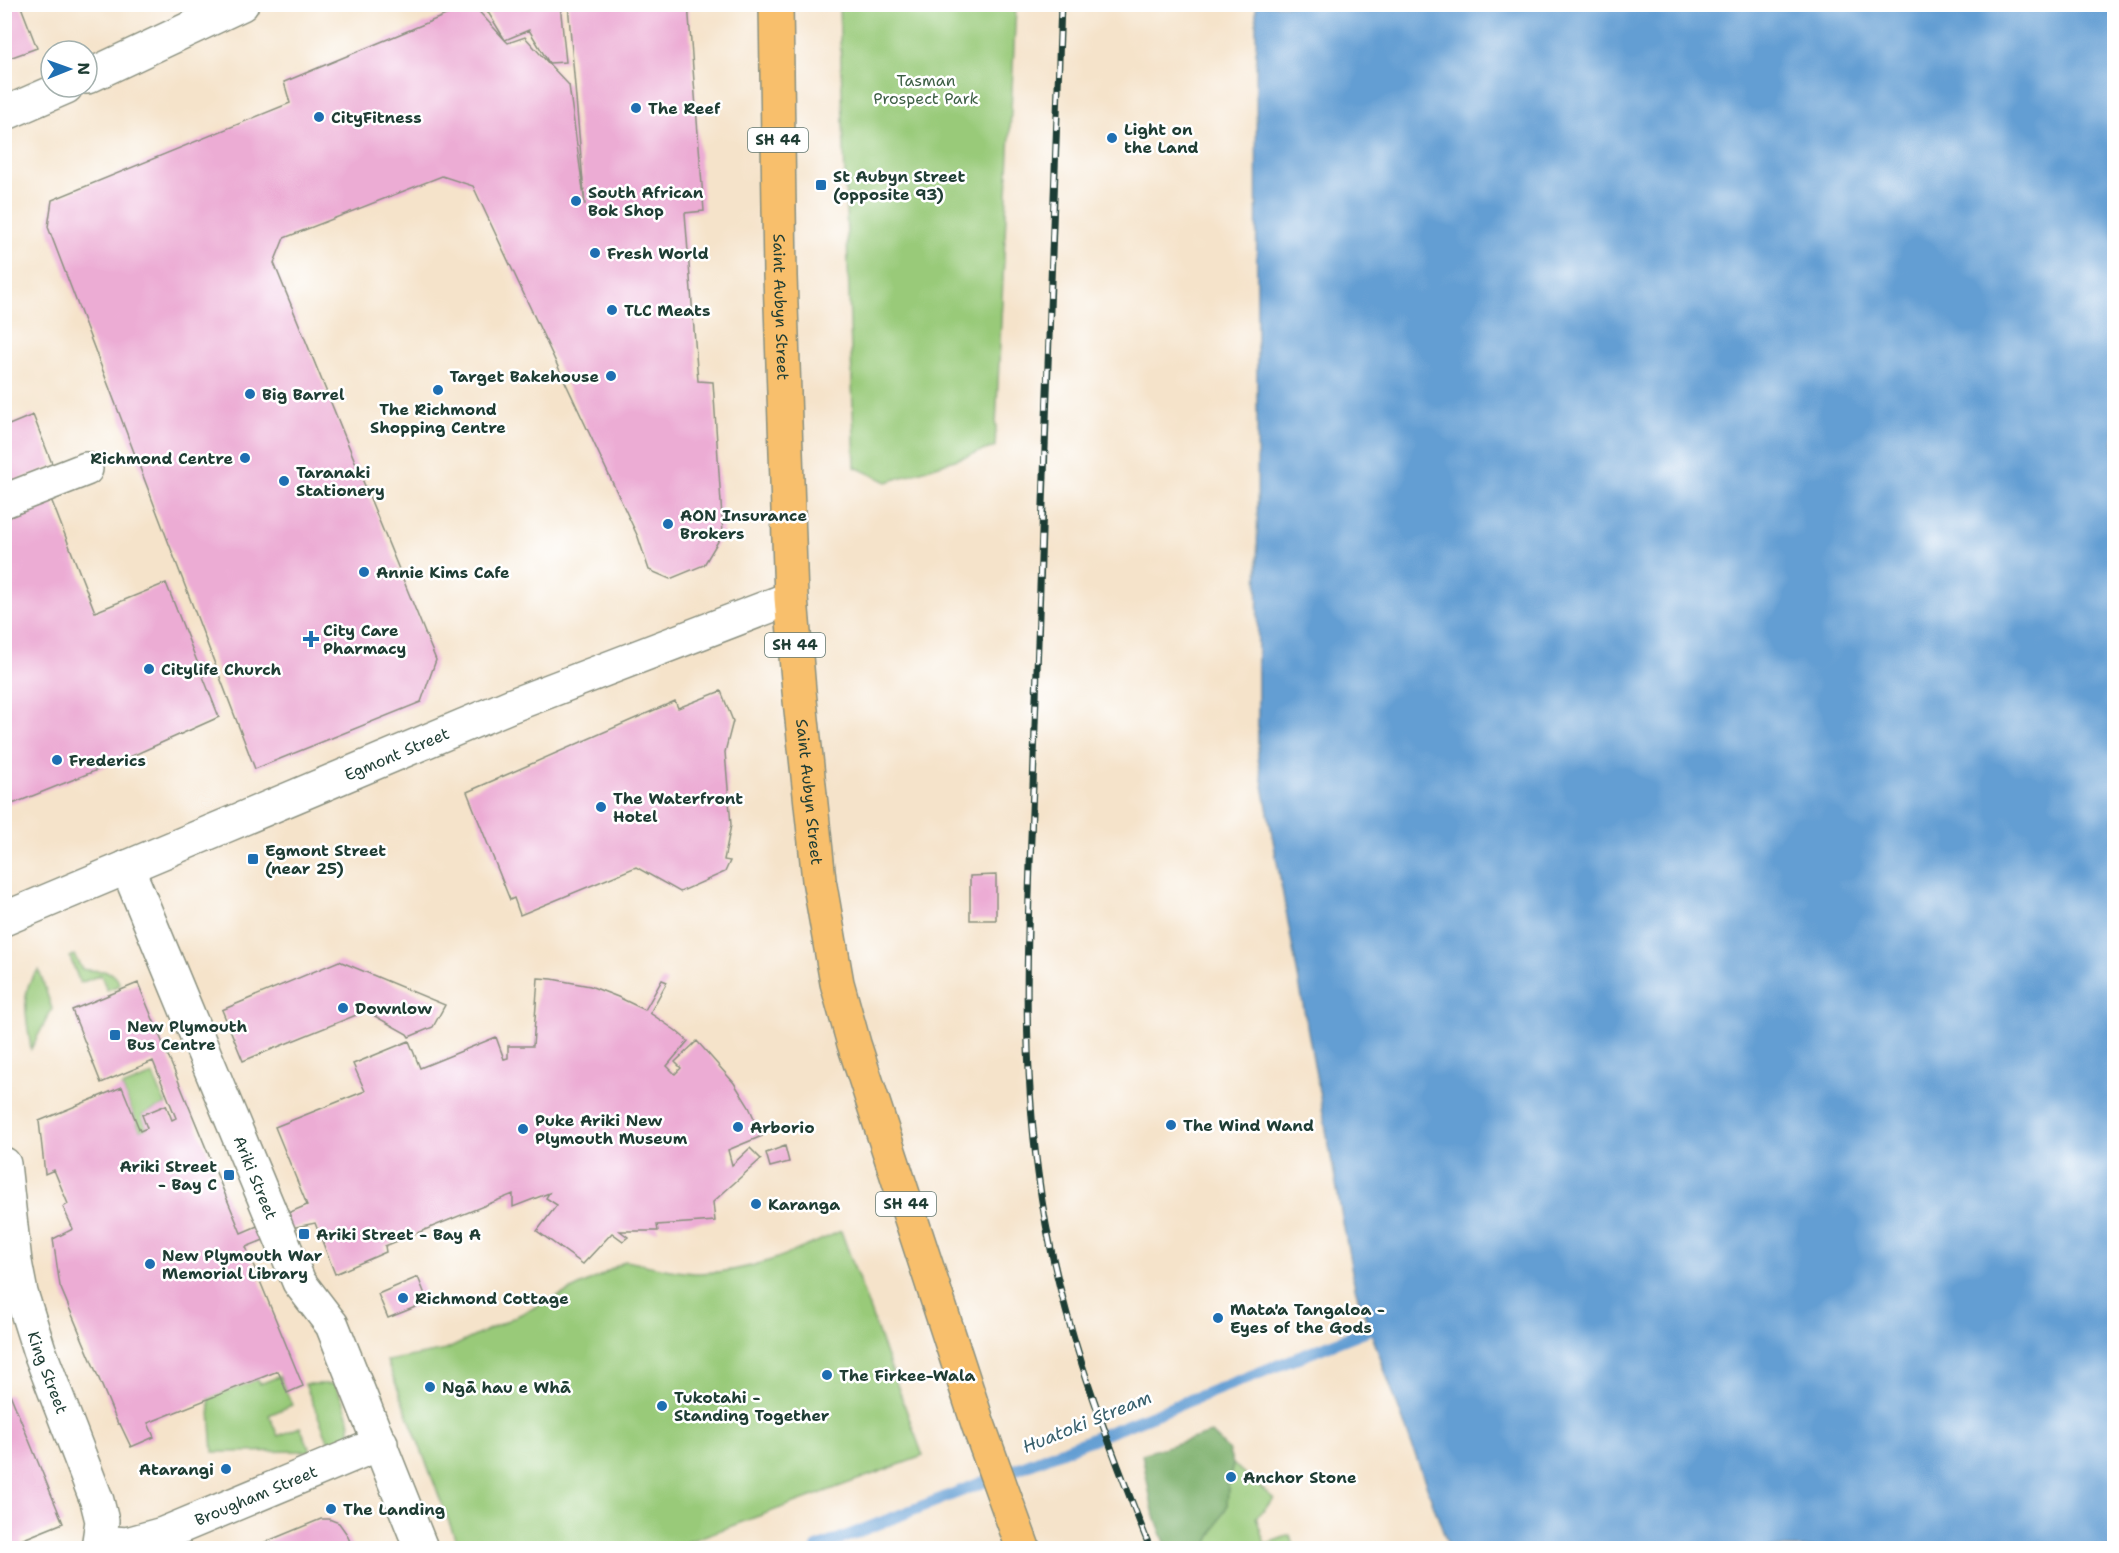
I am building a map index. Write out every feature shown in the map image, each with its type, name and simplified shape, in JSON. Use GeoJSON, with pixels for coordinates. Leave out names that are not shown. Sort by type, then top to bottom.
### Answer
{"type":"FeatureCollection","features":[{"type":"Feature","properties":{"kind":"highway","name":"Saint Aubyn Street"},"geometry":{"type":"LineString","coordinates":[[776,4],[780,276],[791,598],[819,880],[837,983],[854,1044],[978,1424],[1023,1548]]}},
{"type":"Feature","properties":{"kind":"street"},"geometry":{"type":"LineString","coordinates":[[99,71],[243,4]]}},
{"type":"Feature","properties":{"kind":"street"},"geometry":{"type":"LineString","coordinates":[[4,114],[39,99]]}},
{"type":"Feature","properties":{"kind":"street"},"geometry":{"type":"LineString","coordinates":[[4,501],[86,469]]}},
{"type":"Feature","properties":{"kind":"street","name":"Egmont Street"},"geometry":{"type":"LineString","coordinates":[[4,918],[510,706],[791,598]]}},
{"type":"Feature","properties":{"kind":"street","name":"Ariki Street"},"geometry":{"type":"LineString","coordinates":[[127,867],[299,1282],[332,1325],[421,1548]]}},
{"type":"Feature","properties":{"kind":"street","name":"King Street"},"geometry":{"type":"LineString","coordinates":[[4,1164],[15,1262],[21,1293],[39,1350],[97,1501],[102,1521],[99,1545]]}},
{"type":"Feature","properties":{"kind":"street","name":"Brougham Street"},"geometry":{"type":"LineString","coordinates":[[99,1545],[127,1544],[163,1534],[381,1443]]}},
{"type":"Feature","properties":{"kind":"green space","name":"Tasman Prospect Park"},"geometry":{"type":"Polygon","coordinates":[[[839,5],[1016,5],[995,447],[887,482],[855,467],[839,5]]]}},
{"type":"Feature","properties":{"kind":"green space"},"geometry":{"type":"Polygon","coordinates":[[[74,955],[82,969],[109,972],[120,985],[107,990],[101,975],[80,983],[70,957],[74,955]]]}},
{"type":"Feature","properties":{"kind":"green space"},"geometry":{"type":"Polygon","coordinates":[[[39,970],[52,1009],[31,1049],[26,1018],[26,996],[32,978],[39,970]]]}},
{"type":"Feature","properties":{"kind":"green space"},"geometry":{"type":"Polygon","coordinates":[[[153,1075],[166,1105],[142,1115],[147,1128],[140,1131],[122,1087],[153,1075]]]}},
{"type":"Feature","properties":{"kind":"green space"},"geometry":{"type":"Polygon","coordinates":[[[841,1231],[923,1456],[671,1548],[459,1548],[387,1361],[446,1350],[602,1275],[625,1261],[681,1272],[718,1272],[772,1260],[841,1231]]]}},
{"type":"Feature","properties":{"kind":"green space"},"geometry":{"type":"Polygon","coordinates":[[[280,1376],[292,1405],[269,1415],[278,1436],[300,1427],[311,1451],[213,1452],[209,1397],[257,1379],[260,1384],[280,1376]]]}},
{"type":"Feature","properties":{"kind":"green space"},"geometry":{"type":"Polygon","coordinates":[[[305,1384],[335,1384],[344,1404],[350,1425],[349,1440],[332,1450],[305,1384]]]}},
{"type":"Feature","properties":{"kind":"green space"},"geometry":{"type":"Polygon","coordinates":[[[1211,1433],[1228,1450],[1233,1464],[1228,1485],[1227,1506],[1205,1548],[1167,1548],[1153,1511],[1142,1454],[1211,1433]]]}},
{"type":"Feature","properties":{"kind":"green space"},"geometry":{"type":"Polygon","coordinates":[[[1233,1464],[1274,1499],[1256,1517],[1265,1544],[1290,1535],[1294,1548],[1205,1548],[1227,1506],[1228,1485],[1233,1464]]]}},
{"type":"Feature","properties":{"kind":"water"},"geometry":{"type":"Polygon","coordinates":[[[1256,5],[2114,5],[2114,1548],[1449,1548],[1355,1288],[1258,758],[1256,5]]]}},
{"type":"Feature","properties":{"kind":"building"},"geometry":{"type":"Polygon","coordinates":[[[20,4],[37,48],[4,60],[4,8],[20,4]]]}},
{"type":"Feature","properties":{"kind":"building"},"geometry":{"type":"Polygon","coordinates":[[[483,4],[560,4],[566,62],[549,63],[529,30],[505,40],[483,4]]]}},
{"type":"Feature","properties":{"kind":"building","name":"Richmond Centre"},"geometry":{"type":"Polygon","coordinates":[[[568,4],[688,4],[704,211],[685,213],[698,381],[713,382],[723,533],[704,565],[670,579],[649,570],[638,537],[473,186],[442,176],[284,238],[274,263],[436,660],[421,702],[255,769],[48,227],[52,200],[290,103],[284,82],[470,5],[473,5],[508,43],[525,37],[569,85],[585,205],[568,4]]]}},
{"type":"Feature","properties":{"kind":"building"},"geometry":{"type":"Polygon","coordinates":[[[33,415],[53,466],[4,485],[4,427],[33,415]]]}},
{"type":"Feature","properties":{"kind":"building"},"geometry":{"type":"Polygon","coordinates":[[[51,499],[95,612],[166,583],[219,717],[132,756],[15,803],[4,803],[4,517],[51,499]]]}},
{"type":"Feature","properties":{"kind":"building","name":"The Waterfront Hotel"},"geometry":{"type":"Polygon","coordinates":[[[721,691],[733,721],[725,752],[731,825],[724,860],[730,861],[725,872],[680,892],[636,867],[520,915],[514,898],[510,900],[467,792],[675,701],[678,708],[721,691]]]}},
{"type":"Feature","properties":{"kind":"building"},"geometry":{"type":"Polygon","coordinates":[[[996,875],[996,920],[970,920],[970,876],[996,875]]]}},
{"type":"Feature","properties":{"kind":"building","name":"Downlow"},"geometry":{"type":"Polygon","coordinates":[[[339,961],[445,1005],[433,1027],[409,1037],[366,1011],[243,1061],[222,1010],[339,961]]]}},
{"type":"Feature","properties":{"kind":"building"},"geometry":{"type":"Polygon","coordinates":[[[538,978],[590,986],[645,1010],[662,980],[667,982],[650,1013],[688,1041],[667,1066],[675,1074],[681,1068],[675,1062],[697,1041],[734,1083],[749,1107],[762,1136],[728,1150],[732,1165],[750,1148],[761,1159],[713,1202],[715,1221],[657,1225],[658,1231],[620,1231],[628,1237],[623,1241],[612,1233],[583,1264],[537,1231],[557,1205],[546,1198],[549,1193],[513,1207],[513,1194],[385,1246],[386,1252],[335,1274],[315,1223],[296,1227],[246,1247],[303,1386],[287,1393],[278,1371],[148,1423],[154,1437],[131,1447],[118,1424],[60,1286],[53,1239],[73,1229],[63,1207],[68,1204],[54,1170],[45,1174],[39,1121],[122,1087],[140,1131],[147,1128],[142,1115],[166,1105],[172,1120],[176,1118],[153,1061],[101,1083],[72,1010],[138,983],[241,1233],[307,1205],[275,1127],[365,1091],[353,1064],[409,1041],[420,1068],[496,1037],[504,1059],[508,1058],[508,1046],[533,1046],[538,978]]]}},
{"type":"Feature","properties":{"kind":"building"},"geometry":{"type":"Polygon","coordinates":[[[785,1146],[789,1162],[770,1167],[766,1153],[785,1146]]]}},
{"type":"Feature","properties":{"kind":"building","name":"Richmond Cottage"},"geometry":{"type":"Polygon","coordinates":[[[418,1277],[428,1302],[388,1318],[378,1294],[418,1277]]]}},
{"type":"Feature","properties":{"kind":"building"},"geometry":{"type":"Polygon","coordinates":[[[10,1394],[63,1523],[21,1540],[23,1546],[17,1548],[4,1548],[4,1396],[10,1394]]]}},
{"type":"Feature","properties":{"kind":"building"},"geometry":{"type":"Polygon","coordinates":[[[321,1519],[339,1523],[353,1548],[251,1548],[321,1519]]]}},
{"type":"Feature","properties":{"kind":"waterway","name":"Huatoki Stream"},"geometry":{"type":"LineString","coordinates":[[817,1548],[1370,1329]]}},
{"type":"Feature","properties":{"kind":"railway"},"geometry":{"type":"LineString","coordinates":[[1061,4],[1029,894],[1027,1006],[1032,1118],[1045,1222],[1068,1317],[1114,1457],[1150,1548]]}},
{"type":"Feature","properties":{"kind":"place","name":"The Reef"},"geometry":{"type":"Point","coordinates":[636,108]}},
{"type":"Feature","properties":{"kind":"place","name":"CityFitness"},"geometry":{"type":"Point","coordinates":[319,117]}},
{"type":"Feature","properties":{"kind":"place","name":"Light on the Land"},"geometry":{"type":"Point","coordinates":[1112,138]}},
{"type":"Feature","properties":{"kind":"place","name":"St Aubyn Street (opposite 93)"},"geometry":{"type":"Point","coordinates":[821,185]}},
{"type":"Feature","properties":{"kind":"place","name":"South African Bok Shop"},"geometry":{"type":"Point","coordinates":[576,201]}},
{"type":"Feature","properties":{"kind":"place","name":"Fresh World"},"geometry":{"type":"Point","coordinates":[595,253]}},
{"type":"Feature","properties":{"kind":"place","name":"TLC Meats"},"geometry":{"type":"Point","coordinates":[612,310]}},
{"type":"Feature","properties":{"kind":"place","name":"Target Bakehouse"},"geometry":{"type":"Point","coordinates":[611,376]}},
{"type":"Feature","properties":{"kind":"place","name":"The Richmond Shopping Centre"},"geometry":{"type":"Point","coordinates":[438,390]}},
{"type":"Feature","properties":{"kind":"place","name":"Big Barrel"},"geometry":{"type":"Point","coordinates":[250,394]}},
{"type":"Feature","properties":{"kind":"place","name":"Richmond Centre"},"geometry":{"type":"Point","coordinates":[245,458]}},
{"type":"Feature","properties":{"kind":"place","name":"Taranaki Stationery"},"geometry":{"type":"Point","coordinates":[284,481]}},
{"type":"Feature","properties":{"kind":"place","name":"AON Insurance Brokers"},"geometry":{"type":"Point","coordinates":[668,524]}},
{"type":"Feature","properties":{"kind":"place","name":"Annie Kims Cafe"},"geometry":{"type":"Point","coordinates":[364,572]}},
{"type":"Feature","properties":{"kind":"place","name":"City Care Pharmacy"},"geometry":{"type":"Point","coordinates":[311,639]}},
{"type":"Feature","properties":{"kind":"place","name":"Citylife Church"},"geometry":{"type":"Point","coordinates":[149,669]}},
{"type":"Feature","properties":{"kind":"place","name":"Frederics"},"geometry":{"type":"Point","coordinates":[57,760]}},
{"type":"Feature","properties":{"kind":"place","name":"The Waterfront Hotel"},"geometry":{"type":"Point","coordinates":[601,807]}},
{"type":"Feature","properties":{"kind":"place","name":"Egmont Street (near 25)"},"geometry":{"type":"Point","coordinates":[253,859]}},
{"type":"Feature","properties":{"kind":"place","name":"Downlow"},"geometry":{"type":"Point","coordinates":[343,1008]}},
{"type":"Feature","properties":{"kind":"place","name":"New Plymouth Bus Centre"},"geometry":{"type":"Point","coordinates":[115,1035]}},
{"type":"Feature","properties":{"kind":"place","name":"The Wind Wand"},"geometry":{"type":"Point","coordinates":[1171,1125]}},
{"type":"Feature","properties":{"kind":"place","name":"Arborio"},"geometry":{"type":"Point","coordinates":[738,1127]}},
{"type":"Feature","properties":{"kind":"place","name":"Puke Ariki New Plymouth Museum"},"geometry":{"type":"Point","coordinates":[523,1129]}},
{"type":"Feature","properties":{"kind":"place","name":"Ariki Street - Bay C"},"geometry":{"type":"Point","coordinates":[229,1175]}},
{"type":"Feature","properties":{"kind":"place","name":"Karanga"},"geometry":{"type":"Point","coordinates":[756,1204]}},
{"type":"Feature","properties":{"kind":"place","name":"Ariki Street - Bay A"},"geometry":{"type":"Point","coordinates":[304,1234]}},
{"type":"Feature","properties":{"kind":"place","name":"New Plymouth War Memorial Library"},"geometry":{"type":"Point","coordinates":[150,1264]}},
{"type":"Feature","properties":{"kind":"place","name":"Richmond Cottage"},"geometry":{"type":"Point","coordinates":[403,1298]}},
{"type":"Feature","properties":{"kind":"place","name":"Mata'a Tangaloa - Eyes of the Gods"},"geometry":{"type":"Point","coordinates":[1218,1318]}},
{"type":"Feature","properties":{"kind":"place","name":"The Firkee-Wala"},"geometry":{"type":"Point","coordinates":[827,1375]}},
{"type":"Feature","properties":{"kind":"place","name":"Ngā hau e Whā"},"geometry":{"type":"Point","coordinates":[430,1387]}},
{"type":"Feature","properties":{"kind":"place","name":"Tukotahi - Standing Together"},"geometry":{"type":"Point","coordinates":[662,1406]}},
{"type":"Feature","properties":{"kind":"place","name":"Atarangi"},"geometry":{"type":"Point","coordinates":[226,1469]}},
{"type":"Feature","properties":{"kind":"place","name":"Anchor Stone"},"geometry":{"type":"Point","coordinates":[1231,1477]}},
{"type":"Feature","properties":{"kind":"place","name":"The Landing"},"geometry":{"type":"Point","coordinates":[331,1509]}}]}
